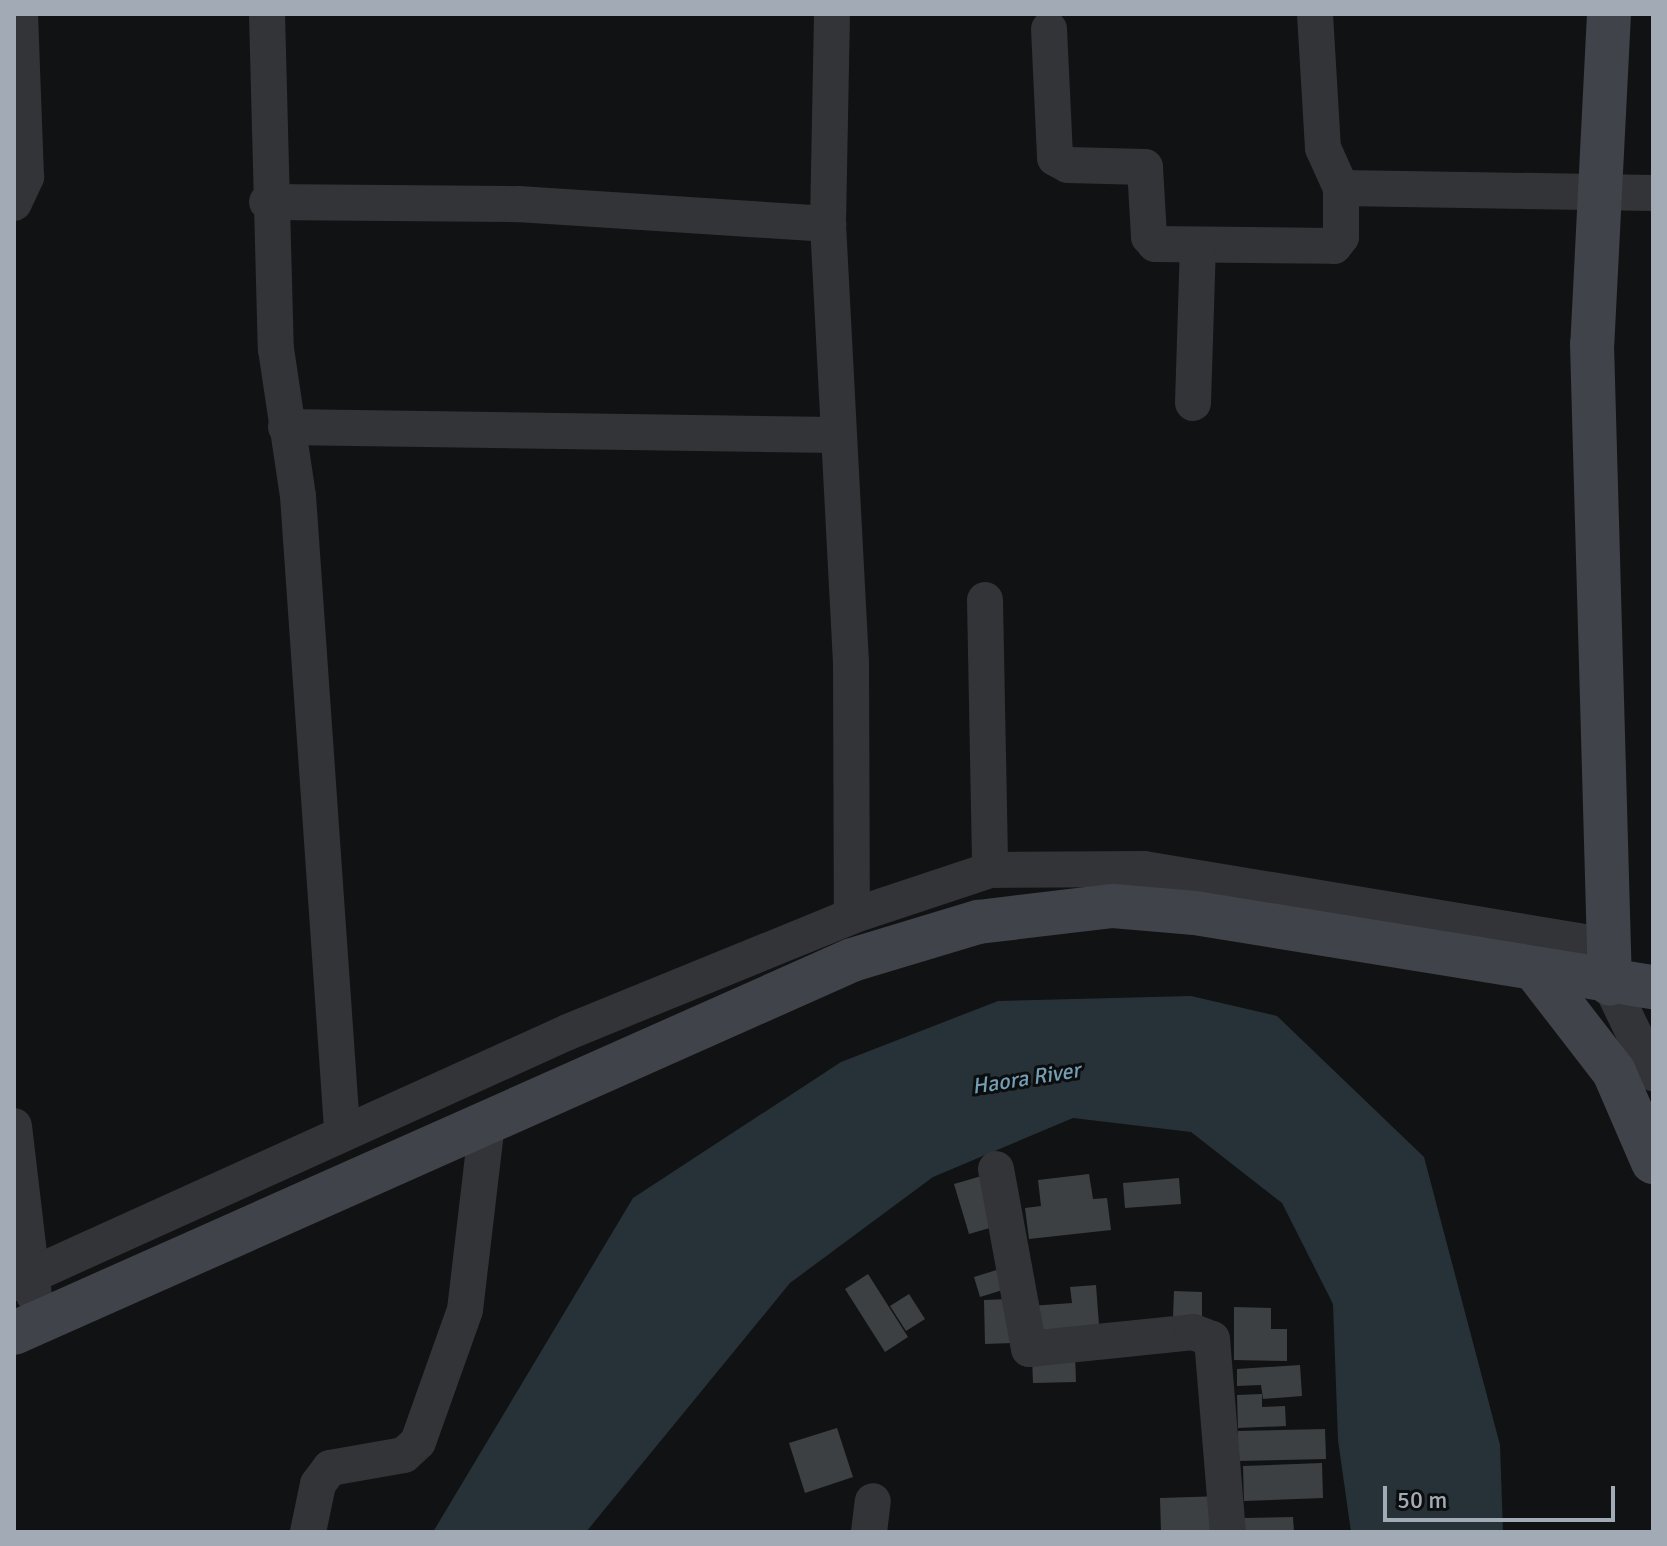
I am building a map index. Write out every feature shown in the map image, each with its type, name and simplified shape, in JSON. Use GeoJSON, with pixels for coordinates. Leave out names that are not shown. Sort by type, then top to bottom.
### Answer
{"type":"FeatureCollection","features":[{"type":"Feature","properties":{"kind":"main road"},"geometry":{"type":"LineString","coordinates":[[1609,14],[1592,344],[1609,965]]}},
{"type":"Feature","properties":{"kind":"main road"},"geometry":{"type":"LineString","coordinates":[[25,1327],[852,960],[978,922],[1047,911],[1195,913],[1536,971],[1609,965],[1653,987]]}},
{"type":"Feature","properties":{"kind":"main road"},"geometry":{"type":"LineString","coordinates":[[1536,971],[1614,1072],[1653,1162]]}},
{"type":"Feature","properties":{"kind":"street"},"geometry":{"type":"LineString","coordinates":[[14,203],[26,177],[20,14]]}},
{"type":"Feature","properties":{"kind":"street"},"geometry":{"type":"LineString","coordinates":[[267,14],[267,202],[286,427],[298,496],[342,1129]]}},
{"type":"Feature","properties":{"kind":"street"},"geometry":{"type":"LineString","coordinates":[[832,14],[828,224],[851,662],[852,916]]}},
{"type":"Feature","properties":{"kind":"street"},"geometry":{"type":"LineString","coordinates":[[1049,29],[1055,158],[1068,165],[1145,167],[1151,241],[1198,248],[1334,246],[1341,237],[1341,188],[1323,148],[1315,14]]}},
{"type":"Feature","properties":{"kind":"street"},"geometry":{"type":"LineString","coordinates":[[1341,188],[1653,193]]}},
{"type":"Feature","properties":{"kind":"street"},"geometry":{"type":"LineString","coordinates":[[267,202],[518,204],[828,224]]}},
{"type":"Feature","properties":{"kind":"street"},"geometry":{"type":"LineString","coordinates":[[1193,403],[1198,248]]}},
{"type":"Feature","properties":{"kind":"street"},"geometry":{"type":"LineString","coordinates":[[286,427],[837,435]]}},
{"type":"Feature","properties":{"kind":"street"},"geometry":{"type":"LineString","coordinates":[[985,600],[990,870]]}},
{"type":"Feature","properties":{"kind":"street"},"geometry":{"type":"LineString","coordinates":[[23,1279],[342,1129],[852,916],[990,870],[1144,869],[1609,965],[1653,1073]]}},
{"type":"Feature","properties":{"kind":"street"},"geometry":{"type":"LineString","coordinates":[[308,1532],[314,1495],[330,1468],[404,1455],[418,1442],[465,1310],[487,1124]]}},
{"type":"Feature","properties":{"kind":"street"},"geometry":{"type":"LineString","coordinates":[[14,1126],[25,1327]]}},
{"type":"Feature","properties":{"kind":"street"},"geometry":{"type":"LineString","coordinates":[[996,1169],[1029,1349],[1193,1332],[1212,1339],[1228,1532]]}},
{"type":"Feature","properties":{"kind":"water","name":"Haora River"},"geometry":{"type":"Polygon","coordinates":[[[1191,996],[1277,1016],[1424,1157],[1500,1445],[1503,1532],[1351,1532],[1338,1440],[1333,1304],[1282,1203],[1191,1132],[1073,1118],[933,1177],[790,1283],[586,1532],[433,1532],[633,1198],[841,1062],[998,1001],[1191,996]]]}},
{"type":"Feature","properties":{"kind":"building"},"geometry":{"type":"Polygon","coordinates":[[[1089,1174],[1093,1199],[1107,1198],[1111,1230],[1029,1239],[1025,1208],[1041,1206],[1038,1180],[1089,1174]]]}},
{"type":"Feature","properties":{"kind":"building"},"geometry":{"type":"Polygon","coordinates":[[[985,1175],[1000,1225],[969,1234],[954,1184],[985,1175]]]}},
{"type":"Feature","properties":{"kind":"building"},"geometry":{"type":"Polygon","coordinates":[[[1179,1178],[1181,1204],[1125,1208],[1123,1183],[1179,1178]]]}},
{"type":"Feature","properties":{"kind":"building"},"geometry":{"type":"Polygon","coordinates":[[[1003,1268],[1009,1288],[980,1297],[974,1277],[1003,1268]]]}},
{"type":"Feature","properties":{"kind":"building"},"geometry":{"type":"Polygon","coordinates":[[[868,1274],[908,1337],[885,1352],[845,1289],[868,1274]]]}},
{"type":"Feature","properties":{"kind":"building"},"geometry":{"type":"Polygon","coordinates":[[[1096,1285],[1099,1325],[1033,1345],[1030,1306],[1072,1303],[1070,1287],[1096,1285]]]}},
{"type":"Feature","properties":{"kind":"building"},"geometry":{"type":"Polygon","coordinates":[[[1174,1291],[1202,1292],[1202,1319],[1173,1318],[1174,1291]]]}},
{"type":"Feature","properties":{"kind":"building"},"geometry":{"type":"Polygon","coordinates":[[[909,1294],[925,1319],[906,1331],[890,1306],[909,1294]]]}},
{"type":"Feature","properties":{"kind":"building"},"geometry":{"type":"Polygon","coordinates":[[[1010,1299],[1012,1343],[985,1344],[984,1300],[1010,1299]]]}},
{"type":"Feature","properties":{"kind":"building"},"geometry":{"type":"Polygon","coordinates":[[[1234,1307],[1271,1308],[1271,1329],[1287,1329],[1287,1361],[1234,1360],[1234,1307]]]}},
{"type":"Feature","properties":{"kind":"building"},"geometry":{"type":"Polygon","coordinates":[[[1075,1354],[1076,1382],[1033,1383],[1032,1356],[1075,1354]]]}},
{"type":"Feature","properties":{"kind":"building"},"geometry":{"type":"Polygon","coordinates":[[[1300,1365],[1302,1396],[1263,1399],[1261,1385],[1237,1386],[1237,1369],[1300,1365]]]}},
{"type":"Feature","properties":{"kind":"building"},"geometry":{"type":"Polygon","coordinates":[[[1262,1394],[1262,1407],[1285,1406],[1286,1426],[1238,1428],[1237,1395],[1262,1394]]]}},
{"type":"Feature","properties":{"kind":"building"},"geometry":{"type":"Polygon","coordinates":[[[837,1428],[853,1477],[805,1493],[789,1443],[837,1428]]]}},
{"type":"Feature","properties":{"kind":"building"},"geometry":{"type":"Polygon","coordinates":[[[1325,1429],[1326,1459],[1238,1461],[1238,1431],[1325,1429]]]}},
{"type":"Feature","properties":{"kind":"building"},"geometry":{"type":"Polygon","coordinates":[[[1322,1463],[1323,1498],[1244,1501],[1243,1466],[1322,1463]]]}},
{"type":"Feature","properties":{"kind":"building"},"geometry":{"type":"Polygon","coordinates":[[[1224,1496],[1225,1530],[1161,1532],[1160,1498],[1224,1496]]]}},
{"type":"Feature","properties":{"kind":"building"},"geometry":{"type":"Polygon","coordinates":[[[1293,1517],[1294,1532],[1243,1532],[1243,1518],[1293,1517]]]}}]}
